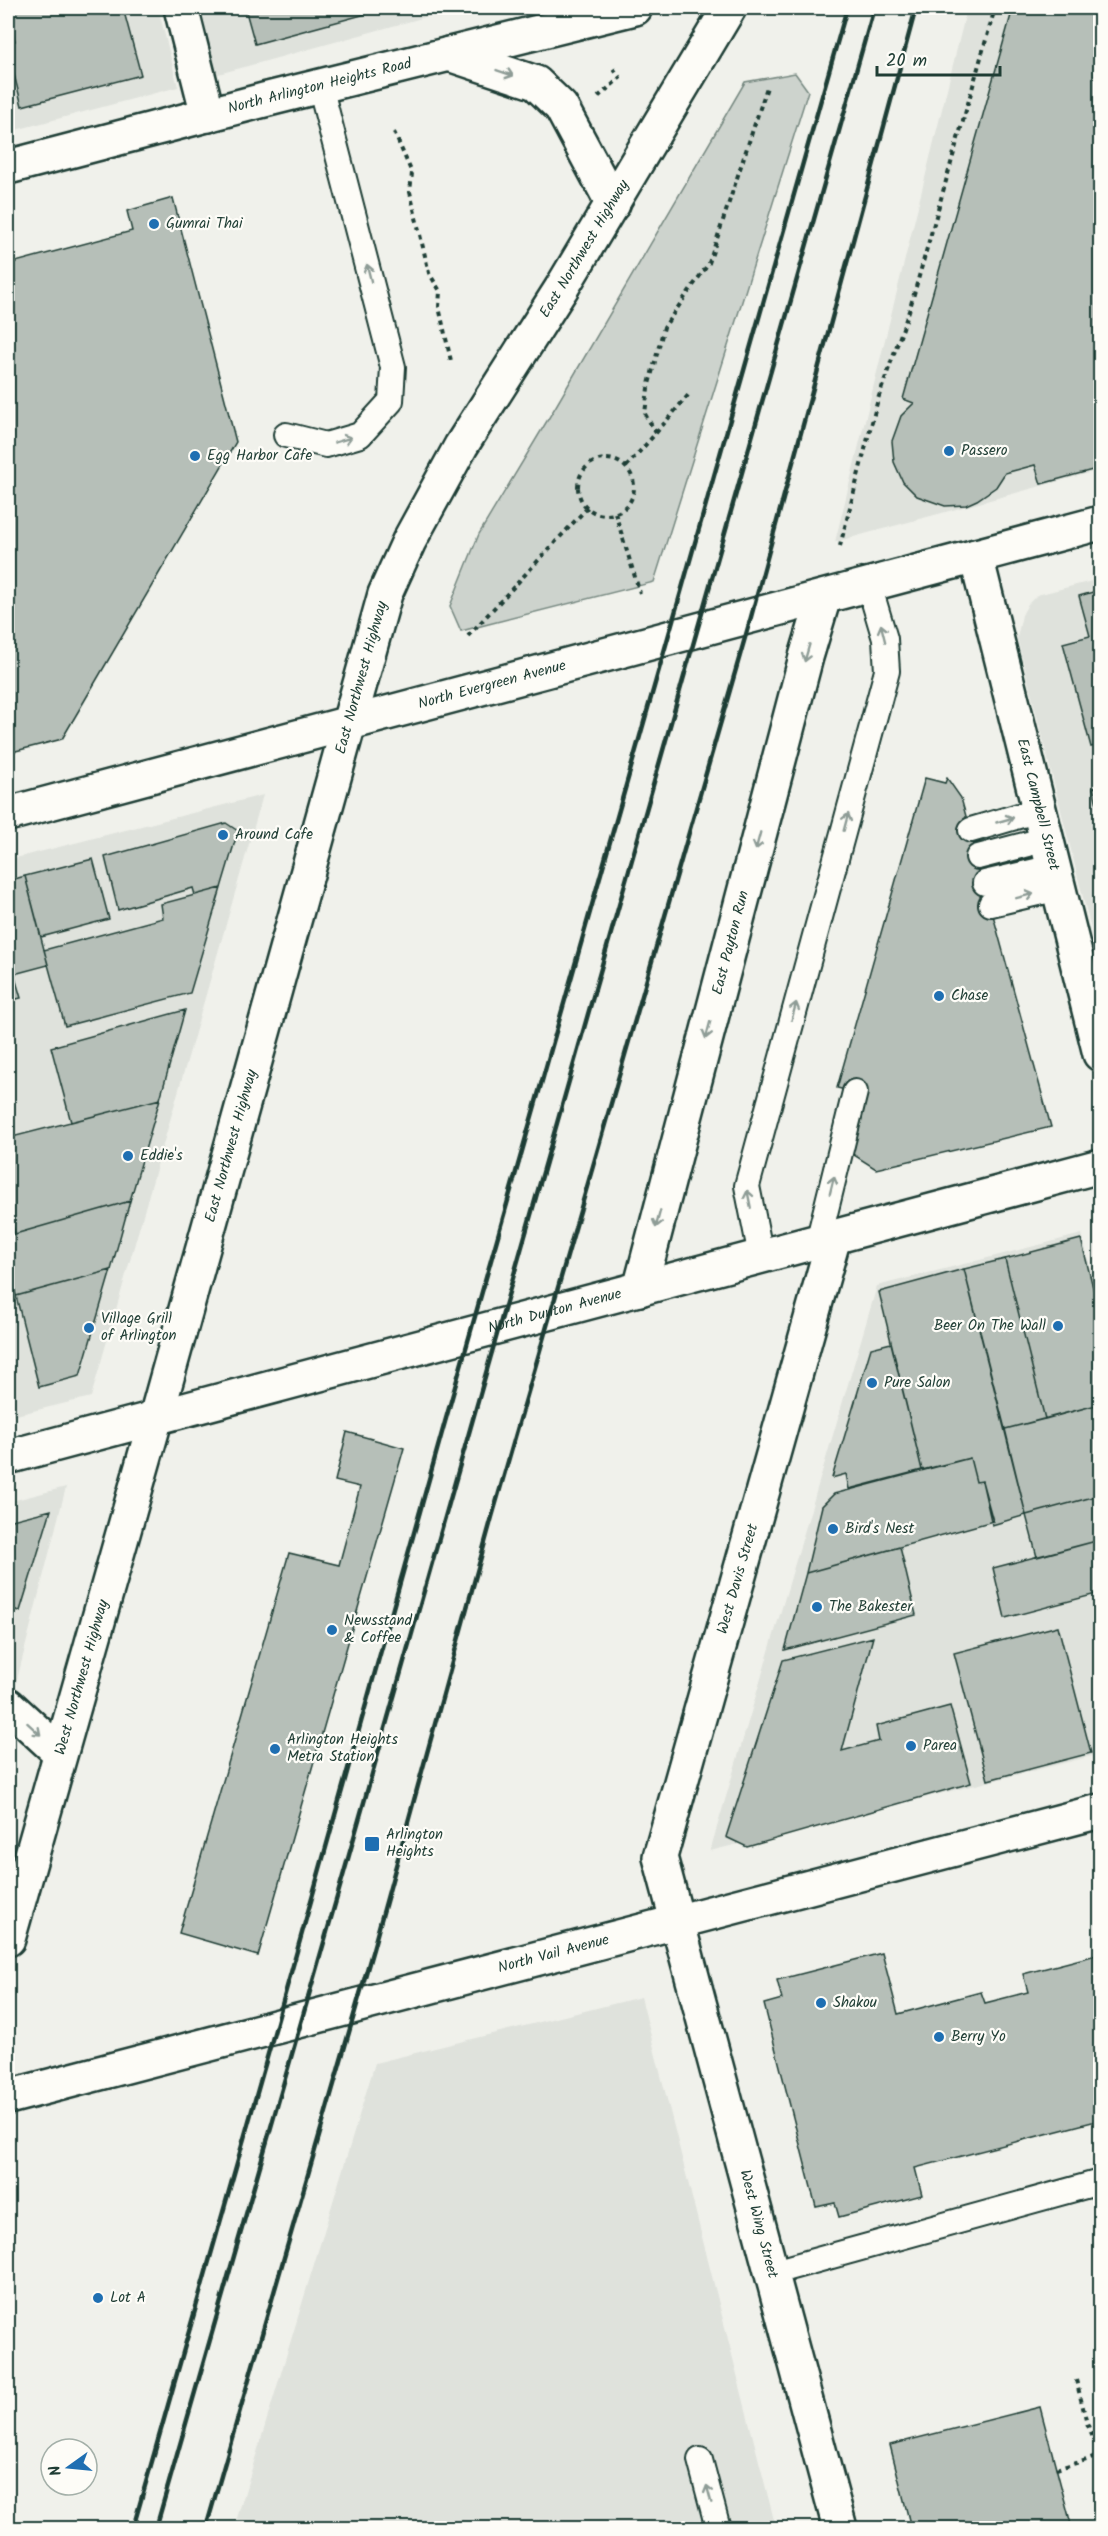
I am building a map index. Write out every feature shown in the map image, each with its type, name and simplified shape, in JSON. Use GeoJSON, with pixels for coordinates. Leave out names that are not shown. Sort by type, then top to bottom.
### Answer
{"type":"FeatureCollection","features":[{"type":"Feature","properties":{"kind":"street"},"geometry":{"type":"LineString","coordinates":[[181,8],[208,115]]}},
{"type":"Feature","properties":{"kind":"street","name":"North Arlington Heights Road"},"geometry":{"type":"LineString","coordinates":[[8,167],[634,8]]}},
{"type":"Feature","properties":{"kind":"street","name":"East Northwest Highway"},"geometry":{"type":"LineString","coordinates":[[156,1417],[385,594],[409,541],[461,446],[561,289],[729,8]]}},
{"type":"Feature","properties":{"kind":"street"},"geometry":{"type":"LineString","coordinates":[[449,54],[536,83],[561,107],[613,204]]}},
{"type":"Feature","properties":{"kind":"street","name":"North Evergreen Avenue"},"geometry":{"type":"LineString","coordinates":[[8,814],[1101,522]]}},
{"type":"Feature","properties":{"kind":"street","name":"East Campbell Street"},"geometry":{"type":"LineString","coordinates":[[976,556],[1101,1054]]}},
{"type":"Feature","properties":{"kind":"street","name":"East Payton Run"},"geometry":{"type":"LineString","coordinates":[[640,1289],[806,657],[825,597]]}},
{"type":"Feature","properties":{"kind":"street","name":"North Dunton Avenue"},"geometry":{"type":"LineString","coordinates":[[8,1457],[1101,1166]]}},
{"type":"Feature","properties":{"kind":"street","name":"West Davis Street"},"geometry":{"type":"LineString","coordinates":[[676,1922],[660,1857],[826,1239]]}},
{"type":"Feature","properties":{"kind":"street","name":"West Northwest Highway"},"geometry":{"type":"LineString","coordinates":[[8,1939],[156,1417]]}},
{"type":"Feature","properties":{"kind":"street"},"geometry":{"type":"LineString","coordinates":[[8,1705],[60,1753]]}},
{"type":"Feature","properties":{"kind":"street","name":"North Vail Avenue"},"geometry":{"type":"LineString","coordinates":[[8,2097],[1101,1811]]}},
{"type":"Feature","properties":{"kind":"street","name":"West Wing Street"},"geometry":{"type":"LineString","coordinates":[[676,1922],[840,2529]]}},
{"type":"Feature","properties":{"kind":"lane"},"geometry":{"type":"LineString","coordinates":[[286,435],[326,445],[360,435],[391,401],[393,367],[320,86]]}},
{"type":"Feature","properties":{"kind":"lane"},"geometry":{"type":"LineString","coordinates":[[761,1256],[747,1186],[887,671],[885,639],[869,585]]}},
{"type":"Feature","properties":{"kind":"lane"},"geometry":{"type":"LineString","coordinates":[[971,830],[1050,851]]}},
{"type":"Feature","properties":{"kind":"lane"},"geometry":{"type":"LineString","coordinates":[[978,858],[1050,851]]}},
{"type":"Feature","properties":{"kind":"lane"},"geometry":{"type":"LineString","coordinates":[[988,894],[1050,851]]}},
{"type":"Feature","properties":{"kind":"lane"},"geometry":{"type":"LineString","coordinates":[[826,1239],[855,1092]]}},
{"type":"Feature","properties":{"kind":"lane"},"geometry":{"type":"LineString","coordinates":[[770,2273],[1101,2182]]}},
{"type":"Feature","properties":{"kind":"lane"},"geometry":{"type":"LineString","coordinates":[[700,2460],[718,2529]]}},
{"type":"Feature","properties":{"kind":"path"},"geometry":{"type":"LineString","coordinates":[[840,546],[878,399],[910,308],[995,8]]}},
{"type":"Feature","properties":{"kind":"path"},"geometry":{"type":"LineString","coordinates":[[592,104],[620,78],[613,68]]}},
{"type":"Feature","properties":{"kind":"path"},"geometry":{"type":"LineString","coordinates":[[656,433],[645,414],[648,388],[664,327],[709,263],[767,87]]}},
{"type":"Feature","properties":{"kind":"path"},"geometry":{"type":"LineString","coordinates":[[394,132],[412,173],[410,192],[429,273],[440,291],[439,307],[451,361]]}},
{"type":"Feature","properties":{"kind":"path"},"geometry":{"type":"LineString","coordinates":[[626,467],[690,393]]}},
{"type":"Feature","properties":{"kind":"path"},"geometry":{"type":"LineString","coordinates":[[602,459],[619,462],[626,467],[633,484],[630,502],[615,513],[601,514],[588,507],[579,492],[578,483],[586,467],[602,459]]}},
{"type":"Feature","properties":{"kind":"path"},"geometry":{"type":"LineString","coordinates":[[468,636],[588,507]]}},
{"type":"Feature","properties":{"kind":"path"},"geometry":{"type":"LineString","coordinates":[[615,513],[640,593]]}},
{"type":"Feature","properties":{"kind":"path"},"geometry":{"type":"LineString","coordinates":[[1056,2469],[1101,2455],[1087,2422],[1076,2380]]}},
{"type":"Feature","properties":{"kind":"shaded area"},"geometry":{"type":"Polygon","coordinates":[[[8,8],[158,8],[178,87],[8,132],[8,8]]]}},
{"type":"Feature","properties":{"kind":"shaded area"},"geometry":{"type":"Polygon","coordinates":[[[199,8],[458,8],[215,75],[199,8]]]}},
{"type":"Feature","properties":{"kind":"shaded area"},"geometry":{"type":"Polygon","coordinates":[[[967,8],[1100,8],[1100,470],[835,542],[967,8]]]}},
{"type":"Feature","properties":{"kind":"shaded area"},"geometry":{"type":"Polygon","coordinates":[[[795,73],[808,91],[654,582],[461,631],[450,606],[479,534],[745,82],[795,73]]]}},
{"type":"Feature","properties":{"kind":"shaded area"},"geometry":{"type":"Polygon","coordinates":[[[1100,579],[1100,964],[1017,638],[1022,615],[1037,595],[1100,579]]]}},
{"type":"Feature","properties":{"kind":"shaded area"},"geometry":{"type":"Polygon","coordinates":[[[263,795],[91,1397],[8,1417],[8,860],[263,795]]]}},
{"type":"Feature","properties":{"kind":"shaded area"},"geometry":{"type":"Polygon","coordinates":[[[1082,1234],[1100,1308],[1100,1754],[710,1851],[877,1286],[1082,1234]]]}},
{"type":"Feature","properties":{"kind":"shaded area"},"geometry":{"type":"Polygon","coordinates":[[[66,1487],[8,1715],[8,1502],[66,1487]]]}},
{"type":"Feature","properties":{"kind":"shaded area"},"geometry":{"type":"Polygon","coordinates":[[[641,1997],[776,2528],[234,2528],[375,2063],[641,1997]]]}},
{"type":"Feature","properties":{"kind":"building"},"geometry":{"type":"Polygon","coordinates":[[[8,8],[123,8],[141,75],[22,106],[8,51],[8,43],[15,41],[8,8]]]}},
{"type":"Feature","properties":{"kind":"building"},"geometry":{"type":"Polygon","coordinates":[[[245,8],[376,8],[377,11],[255,44],[245,8]]]}},
{"type":"Feature","properties":{"kind":"building"},"geometry":{"type":"Polygon","coordinates":[[[1013,8],[1100,8],[1100,171],[1096,172],[1100,187],[1100,468],[1041,484],[1035,465],[1005,473],[996,487],[977,500],[966,505],[945,506],[917,496],[903,482],[894,462],[892,441],[901,416],[914,403],[903,399],[1013,8]]]}},
{"type":"Feature","properties":{"kind":"building"},"geometry":{"type":"Polygon","coordinates":[[[173,198],[236,442],[62,739],[8,753],[8,264],[132,231],[127,211],[173,198]]]}},
{"type":"Feature","properties":{"kind":"building"},"geometry":{"type":"Polygon","coordinates":[[[1100,590],[1100,745],[1091,747],[1063,643],[1090,636],[1079,596],[1100,590]]]}},
{"type":"Feature","properties":{"kind":"building","name":"Chase"},"geometry":{"type":"Polygon","coordinates":[[[925,778],[945,783],[947,778],[961,798],[1051,1127],[876,1169],[846,1150],[863,1094],[837,1088],[925,778]]]}},
{"type":"Feature","properties":{"kind":"building"},"geometry":{"type":"Polygon","coordinates":[[[1100,786],[1100,816],[1093,788],[1100,786]]]}},
{"type":"Feature","properties":{"kind":"building"},"geometry":{"type":"Polygon","coordinates":[[[226,823],[238,831],[221,888],[195,895],[193,888],[118,910],[105,857],[226,823]]]}},
{"type":"Feature","properties":{"kind":"building"},"geometry":{"type":"Polygon","coordinates":[[[93,859],[109,919],[41,937],[25,876],[93,859]]]}},
{"type":"Feature","properties":{"kind":"building"},"geometry":{"type":"Polygon","coordinates":[[[25,876],[48,965],[14,974],[21,998],[8,1001],[8,881],[25,876]]]}},
{"type":"Feature","properties":{"kind":"building"},"geometry":{"type":"Polygon","coordinates":[[[221,888],[190,993],[65,1026],[44,950],[163,918],[161,904],[221,888]]]}},
{"type":"Feature","properties":{"kind":"building"},"geometry":{"type":"Polygon","coordinates":[[[185,1010],[160,1099],[71,1122],[51,1047],[185,1010]]]}},
{"type":"Feature","properties":{"kind":"building"},"geometry":{"type":"Polygon","coordinates":[[[160,1099],[130,1201],[15,1234],[8,1204],[8,1138],[160,1099]]]}},
{"type":"Feature","properties":{"kind":"building"},"geometry":{"type":"Polygon","coordinates":[[[130,1201],[111,1270],[16,1296],[8,1260],[8,1236],[130,1201]]]}},
{"type":"Feature","properties":{"kind":"building"},"geometry":{"type":"Polygon","coordinates":[[[1081,1239],[1100,1316],[1100,1404],[1045,1419],[1005,1259],[1081,1239]]]}},
{"type":"Feature","properties":{"kind":"building"},"geometry":{"type":"Polygon","coordinates":[[[1005,1259],[1045,1419],[1005,1429],[964,1269],[1005,1259]]]}},
{"type":"Feature","properties":{"kind":"building"},"geometry":{"type":"Polygon","coordinates":[[[964,1269],[1026,1515],[992,1525],[982,1481],[976,1482],[970,1458],[922,1470],[879,1292],[964,1269]]]}},
{"type":"Feature","properties":{"kind":"building"},"geometry":{"type":"Polygon","coordinates":[[[111,1270],[80,1376],[39,1387],[16,1296],[111,1270]]]}},
{"type":"Feature","properties":{"kind":"building"},"geometry":{"type":"Polygon","coordinates":[[[891,1343],[922,1470],[849,1489],[846,1474],[832,1478],[871,1348],[891,1343]]]}},
{"type":"Feature","properties":{"kind":"building"},"geometry":{"type":"Polygon","coordinates":[[[1100,1404],[1100,1495],[1026,1515],[1005,1429],[1100,1404]]]}},
{"type":"Feature","properties":{"kind":"building","name":"Arlington Heights Metra Station"},"geometry":{"type":"Polygon","coordinates":[[[347,1432],[404,1448],[258,1956],[179,1933],[289,1553],[339,1565],[360,1487],[335,1481],[347,1432]]]}},
{"type":"Feature","properties":{"kind":"building"},"geometry":{"type":"Polygon","coordinates":[[[970,1458],[976,1482],[982,1481],[993,1521],[806,1573],[822,1506],[834,1494],[970,1458]]]}},
{"type":"Feature","properties":{"kind":"building"},"geometry":{"type":"Polygon","coordinates":[[[1100,1495],[1100,1540],[1037,1557],[1026,1515],[1100,1495]]]}},
{"type":"Feature","properties":{"kind":"building"},"geometry":{"type":"Polygon","coordinates":[[[51,1510],[20,1611],[8,1608],[8,1521],[51,1510]]]}},
{"type":"Feature","properties":{"kind":"building"},"geometry":{"type":"Polygon","coordinates":[[[1100,1540],[1100,1593],[1005,1618],[993,1568],[1100,1540]]]}},
{"type":"Feature","properties":{"kind":"building"},"geometry":{"type":"Polygon","coordinates":[[[900,1547],[916,1615],[785,1650],[806,1573],[900,1547]]]}},
{"type":"Feature","properties":{"kind":"building"},"geometry":{"type":"Polygon","coordinates":[[[1058,1626],[1091,1753],[988,1780],[954,1653],[1058,1626]]]}},
{"type":"Feature","properties":{"kind":"building"},"geometry":{"type":"Polygon","coordinates":[[[1100,1632],[1100,1655],[1095,1634],[1100,1632]]]}},
{"type":"Feature","properties":{"kind":"building","name":"Parea"},"geometry":{"type":"Polygon","coordinates":[[[873,1637],[842,1751],[879,1741],[876,1726],[950,1706],[971,1783],[747,1847],[726,1837],[783,1660],[873,1637]]]}},
{"type":"Feature","properties":{"kind":"building"},"geometry":{"type":"Polygon","coordinates":[[[882,1953],[898,2014],[981,1992],[985,2003],[1028,1992],[1023,1974],[1100,1954],[1100,2120],[915,2168],[922,2195],[839,2217],[835,2203],[816,2207],[764,2004],[782,1999],[777,1980],[882,1953]]]}},
{"type":"Feature","properties":{"kind":"building"},"geometry":{"type":"Polygon","coordinates":[[[1040,2407],[1072,2528],[911,2528],[890,2445],[1040,2407]]]}},
{"type":"Feature","properties":{"kind":"railway"},"geometry":{"type":"LineString","coordinates":[[133,2528],[847,8]]}},
{"type":"Feature","properties":{"kind":"railway"},"geometry":{"type":"LineString","coordinates":[[156,2528],[874,8]]}},
{"type":"Feature","properties":{"kind":"railway"},"geometry":{"type":"LineString","coordinates":[[206,2528],[373,1949],[492,1517],[751,617],[916,8]]}},
{"type":"Feature","properties":{"kind":"place","name":"Gumrai Thai"},"geometry":{"type":"Point","coordinates":[154,224]}},
{"type":"Feature","properties":{"kind":"place","name":"Passero"},"geometry":{"type":"Point","coordinates":[949,451]}},
{"type":"Feature","properties":{"kind":"place","name":"Egg Harbor Cafe"},"geometry":{"type":"Point","coordinates":[195,456]}},
{"type":"Feature","properties":{"kind":"place","name":"Around Cafe"},"geometry":{"type":"Point","coordinates":[223,835]}},
{"type":"Feature","properties":{"kind":"place","name":"Chase"},"geometry":{"type":"Point","coordinates":[939,996]}},
{"type":"Feature","properties":{"kind":"place","name":"Eddie's"},"geometry":{"type":"Point","coordinates":[128,1156]}},
{"type":"Feature","properties":{"kind":"place","name":"Beer On The Wall"},"geometry":{"type":"Point","coordinates":[1058,1326]}},
{"type":"Feature","properties":{"kind":"place","name":"Village Grill of Arlington"},"geometry":{"type":"Point","coordinates":[89,1328]}},
{"type":"Feature","properties":{"kind":"place","name":"Pure Salon"},"geometry":{"type":"Point","coordinates":[872,1383]}},
{"type":"Feature","properties":{"kind":"place","name":"Bird's Nest"},"geometry":{"type":"Point","coordinates":[833,1529]}},
{"type":"Feature","properties":{"kind":"place","name":"The Bakester"},"geometry":{"type":"Point","coordinates":[817,1607]}},
{"type":"Feature","properties":{"kind":"place","name":"Newsstand & Coffee"},"geometry":{"type":"Point","coordinates":[332,1630]}},
{"type":"Feature","properties":{"kind":"place","name":"Parea"},"geometry":{"type":"Point","coordinates":[911,1746]}},
{"type":"Feature","properties":{"kind":"place","name":"Arlington Heights Metra Station"},"geometry":{"type":"Point","coordinates":[275,1749]}},
{"type":"Feature","properties":{"kind":"place","name":"Arlington Heights"},"geometry":{"type":"Point","coordinates":[372,1844]}},
{"type":"Feature","properties":{"kind":"place","name":"Shakou"},"geometry":{"type":"Point","coordinates":[821,2003]}},
{"type":"Feature","properties":{"kind":"place","name":"Berry Yo"},"geometry":{"type":"Point","coordinates":[939,2037]}},
{"type":"Feature","properties":{"kind":"place","name":"Lot A"},"geometry":{"type":"Point","coordinates":[98,2298]}}]}
